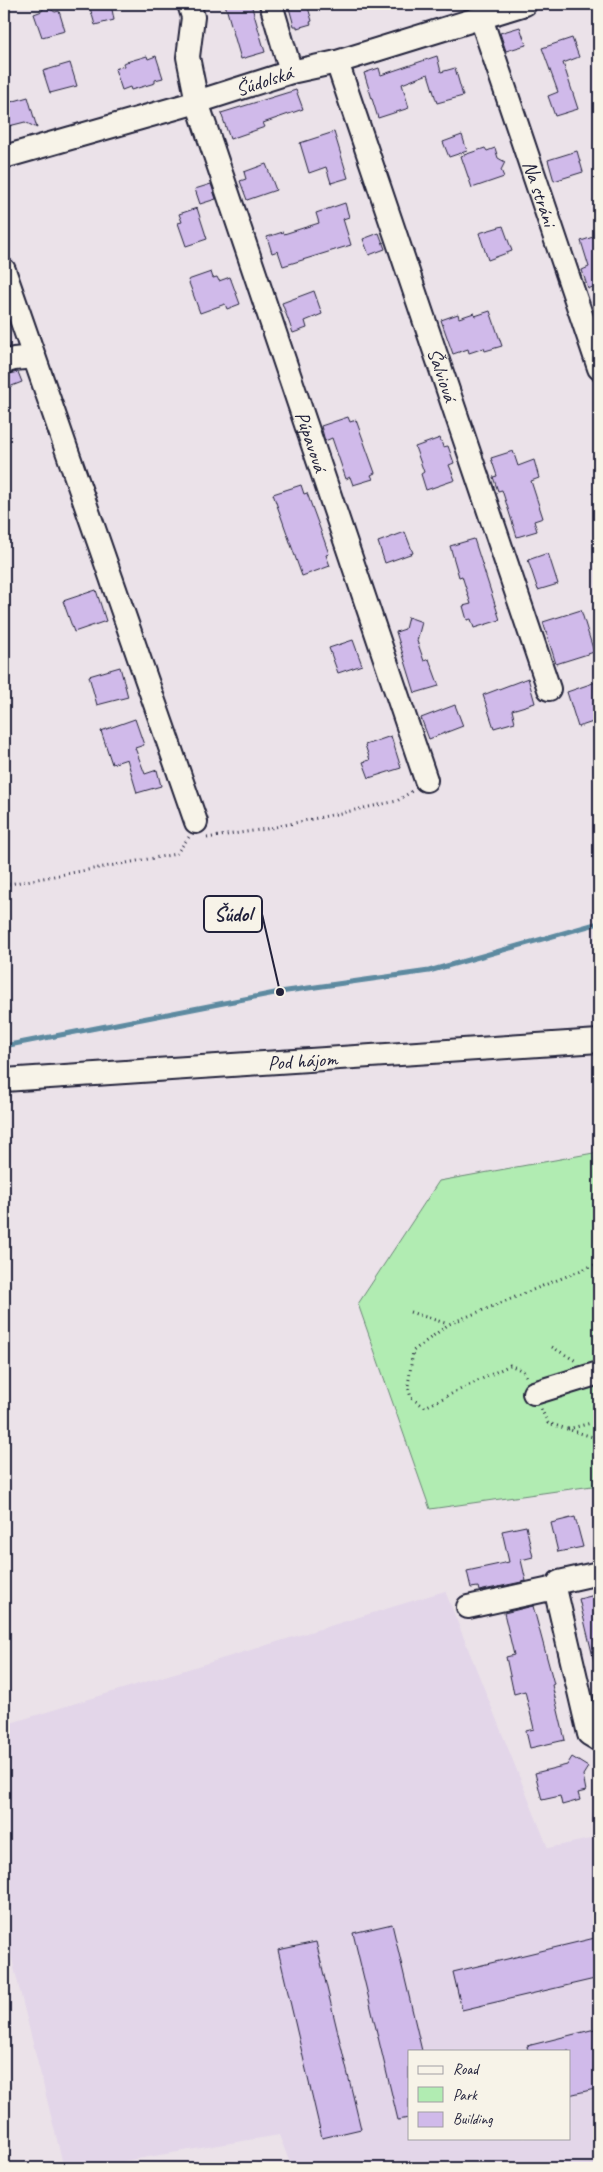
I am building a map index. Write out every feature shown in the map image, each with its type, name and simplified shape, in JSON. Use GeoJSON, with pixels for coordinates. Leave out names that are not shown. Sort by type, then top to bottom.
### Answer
{"type":"FeatureCollection","features":[{"type":"Feature","properties":{"kind":"street","name":"Púpavová"},"geometry":{"type":"LineString","coordinates":[[189,4],[193,17],[188,57],[197,102],[426,780]]}},
{"type":"Feature","properties":{"kind":"street"},"geometry":{"type":"LineString","coordinates":[[271,4],[291,72]]}},
{"type":"Feature","properties":{"kind":"street","name":"Šúdolská"},"geometry":{"type":"LineString","coordinates":[[4,157],[197,102],[291,72],[337,62],[525,4]]}},
{"type":"Feature","properties":{"kind":"street","name":"Na stráni"},"geometry":{"type":"LineString","coordinates":[[481,18],[599,368]]}},
{"type":"Feature","properties":{"kind":"street","name":"Šalviová"},"geometry":{"type":"LineString","coordinates":[[337,62],[548,688]]}},
{"type":"Feature","properties":{"kind":"street"},"geometry":{"type":"LineString","coordinates":[[4,270],[195,832]]}},
{"type":"Feature","properties":{"kind":"street"},"geometry":{"type":"LineString","coordinates":[[4,362],[34,357]]}},
{"type":"Feature","properties":{"kind":"street","name":"Pod hájom"},"geometry":{"type":"LineString","coordinates":[[4,1080],[599,1041]]}},
{"type":"Feature","properties":{"kind":"street"},"geometry":{"type":"LineString","coordinates":[[534,1393],[599,1373]]}},
{"type":"Feature","properties":{"kind":"street"},"geometry":{"type":"LineString","coordinates":[[468,1607],[555,1588],[559,1582],[599,1573]]}},
{"type":"Feature","properties":{"kind":"street"},"geometry":{"type":"LineString","coordinates":[[555,1588],[589,1734],[599,1740]]}},
{"type":"Feature","properties":{"kind":"path"},"geometry":{"type":"LineString","coordinates":[[4,885],[176,854],[195,832],[206,838],[266,829],[398,801],[426,780]]}},
{"type":"Feature","properties":{"kind":"path"},"geometry":{"type":"LineString","coordinates":[[599,1263],[449,1324],[414,1351],[408,1386],[411,1398],[425,1407],[510,1365],[523,1372],[548,1423],[599,1439]]}},
{"type":"Feature","properties":{"kind":"path"},"geometry":{"type":"LineString","coordinates":[[410,1312],[449,1324]]}},
{"type":"Feature","properties":{"kind":"path"},"geometry":{"type":"LineString","coordinates":[[567,1429],[599,1421]]}},
{"type":"Feature","properties":{"kind":"shaded area"},"geometry":{"type":"Polygon","coordinates":[[[445,1591],[548,1848],[599,1837],[599,2168],[292,2168],[279,2135],[83,2168],[64,2168],[4,1927],[4,1725],[445,1591]]]}},
{"type":"Feature","properties":{"kind":"green space"},"geometry":{"type":"Polygon","coordinates":[[[599,1152],[599,1485],[430,1509],[358,1304],[439,1181],[599,1152]]]}},
{"type":"Feature","properties":{"kind":"building"},"geometry":{"type":"Polygon","coordinates":[[[89,4],[111,4],[114,20],[95,25],[89,4]]]}},
{"type":"Feature","properties":{"kind":"building"},"geometry":{"type":"Polygon","coordinates":[[[225,4],[251,4],[265,52],[241,59],[225,4]]]}},
{"type":"Feature","properties":{"kind":"building"},"geometry":{"type":"Polygon","coordinates":[[[288,4],[307,4],[312,21],[310,22],[311,24],[297,28],[297,26],[294,26],[288,4]]]}},
{"type":"Feature","properties":{"kind":"building"},"geometry":{"type":"Polygon","coordinates":[[[45,6],[55,12],[59,11],[65,31],[42,37],[34,14],[42,11],[45,6]]]}},
{"type":"Feature","properties":{"kind":"building"},"geometry":{"type":"Polygon","coordinates":[[[520,27],[526,45],[506,51],[500,33],[520,27]]]}},
{"type":"Feature","properties":{"kind":"building"},"geometry":{"type":"Polygon","coordinates":[[[572,38],[579,57],[563,63],[578,109],[555,116],[548,96],[558,92],[542,48],[572,38]]]}},
{"type":"Feature","properties":{"kind":"building"},"geometry":{"type":"Polygon","coordinates":[[[147,56],[148,59],[156,56],[163,78],[155,80],[155,83],[131,90],[130,87],[122,90],[115,69],[124,66],[123,63],[147,56]]]}},
{"type":"Feature","properties":{"kind":"building"},"geometry":{"type":"Polygon","coordinates":[[[437,56],[441,72],[455,68],[463,96],[437,103],[428,74],[402,84],[409,108],[378,118],[364,73],[379,68],[381,75],[437,56]]]}},
{"type":"Feature","properties":{"kind":"building"},"geometry":{"type":"Polygon","coordinates":[[[70,63],[77,86],[50,93],[43,71],[70,63]]]}},
{"type":"Feature","properties":{"kind":"building"},"geometry":{"type":"Polygon","coordinates":[[[296,90],[303,109],[263,123],[265,127],[230,139],[221,113],[296,90]]]}},
{"type":"Feature","properties":{"kind":"building"},"geometry":{"type":"Polygon","coordinates":[[[28,97],[37,128],[25,122],[9,126],[8,123],[4,124],[4,104],[28,97]]]}},
{"type":"Feature","properties":{"kind":"building"},"geometry":{"type":"Polygon","coordinates":[[[334,132],[348,178],[331,183],[326,167],[309,173],[300,143],[334,132]]]}},
{"type":"Feature","properties":{"kind":"building"},"geometry":{"type":"Polygon","coordinates":[[[462,135],[467,151],[449,157],[443,142],[462,135]]]}},
{"type":"Feature","properties":{"kind":"building"},"geometry":{"type":"Polygon","coordinates":[[[485,148],[487,151],[495,148],[498,158],[505,162],[501,170],[504,177],[472,188],[461,156],[485,148]]]}},
{"type":"Feature","properties":{"kind":"building"},"geometry":{"type":"Polygon","coordinates":[[[577,151],[583,172],[554,181],[548,160],[577,151]]]}},
{"type":"Feature","properties":{"kind":"building"},"geometry":{"type":"Polygon","coordinates":[[[266,164],[276,190],[247,200],[240,181],[246,179],[244,172],[266,164]]]}},
{"type":"Feature","properties":{"kind":"building"},"geometry":{"type":"Polygon","coordinates":[[[211,184],[216,199],[200,204],[195,189],[211,184]]]}},
{"type":"Feature","properties":{"kind":"building"},"geometry":{"type":"Polygon","coordinates":[[[345,203],[349,217],[343,219],[351,245],[283,266],[278,251],[272,253],[267,237],[283,232],[284,234],[319,223],[316,213],[345,203]]]}},
{"type":"Feature","properties":{"kind":"building"},"geometry":{"type":"Polygon","coordinates":[[[197,208],[207,239],[186,246],[178,223],[182,222],[179,214],[197,208]]]}},
{"type":"Feature","properties":{"kind":"building"},"geometry":{"type":"Polygon","coordinates":[[[503,226],[512,251],[488,260],[479,233],[503,226]]]}},
{"type":"Feature","properties":{"kind":"building"},"geometry":{"type":"Polygon","coordinates":[[[379,233],[385,249],[369,255],[363,239],[379,233]]]}},
{"type":"Feature","properties":{"kind":"building"},"geometry":{"type":"Polygon","coordinates":[[[599,235],[599,289],[596,289],[595,286],[588,289],[582,270],[589,267],[581,241],[599,235]]]}},
{"type":"Feature","properties":{"kind":"building"},"geometry":{"type":"Polygon","coordinates":[[[211,272],[213,278],[217,277],[219,281],[230,277],[240,304],[227,309],[225,304],[200,313],[188,280],[211,272]]]}},
{"type":"Feature","properties":{"kind":"building"},"geometry":{"type":"Polygon","coordinates":[[[314,291],[322,314],[305,321],[307,328],[293,333],[282,303],[314,291]]]}},
{"type":"Feature","properties":{"kind":"building"},"geometry":{"type":"Polygon","coordinates":[[[490,311],[502,346],[485,351],[484,348],[469,353],[468,349],[453,354],[441,320],[458,314],[459,318],[474,313],[475,316],[490,311]]]}},
{"type":"Feature","properties":{"kind":"building"},"geometry":{"type":"Polygon","coordinates":[[[18,372],[22,382],[4,389],[4,375],[18,372]]]}},
{"type":"Feature","properties":{"kind":"building"},"geometry":{"type":"Polygon","coordinates":[[[348,417],[350,422],[356,420],[375,473],[371,475],[373,479],[353,485],[350,477],[346,479],[332,438],[325,441],[321,426],[348,417]]]}},
{"type":"Feature","properties":{"kind":"building"},"geometry":{"type":"Polygon","coordinates":[[[440,438],[443,447],[448,446],[454,463],[449,465],[455,480],[426,490],[421,474],[424,472],[415,447],[440,438]]]}},
{"type":"Feature","properties":{"kind":"building"},"geometry":{"type":"Polygon","coordinates":[[[513,451],[518,466],[534,460],[539,478],[531,481],[543,518],[534,521],[537,531],[517,537],[502,490],[498,491],[493,477],[497,476],[491,458],[513,451]]]}},
{"type":"Feature","properties":{"kind":"building"},"geometry":{"type":"Polygon","coordinates":[[[301,485],[304,494],[307,493],[322,534],[329,554],[326,555],[330,566],[302,576],[273,494],[301,485]]]}},
{"type":"Feature","properties":{"kind":"building"},"geometry":{"type":"Polygon","coordinates":[[[405,532],[413,553],[385,563],[378,542],[405,532]]]}},
{"type":"Feature","properties":{"kind":"building"},"geometry":{"type":"Polygon","coordinates":[[[474,539],[500,620],[474,628],[471,619],[467,620],[463,606],[471,604],[462,576],[459,577],[450,546],[474,539]]]}},
{"type":"Feature","properties":{"kind":"building"},"geometry":{"type":"Polygon","coordinates":[[[548,553],[558,584],[538,590],[528,560],[548,553]]]}},
{"type":"Feature","properties":{"kind":"building"},"geometry":{"type":"Polygon","coordinates":[[[96,590],[106,621],[74,632],[63,601],[96,590]]]}},
{"type":"Feature","properties":{"kind":"building"},"geometry":{"type":"Polygon","coordinates":[[[581,610],[594,652],[556,664],[543,622],[581,610]]]}},
{"type":"Feature","properties":{"kind":"building"},"geometry":{"type":"Polygon","coordinates":[[[408,617],[422,622],[417,641],[424,661],[429,659],[439,686],[415,693],[396,632],[405,629],[408,617]]]}},
{"type":"Feature","properties":{"kind":"building"},"geometry":{"type":"Polygon","coordinates":[[[353,640],[362,665],[338,673],[329,648],[353,640]]]}},
{"type":"Feature","properties":{"kind":"building"},"geometry":{"type":"Polygon","coordinates":[[[120,667],[128,697],[97,705],[89,676],[120,667]]]}},
{"type":"Feature","properties":{"kind":"building"},"geometry":{"type":"Polygon","coordinates":[[[528,678],[535,703],[512,710],[515,722],[494,728],[483,695],[528,678]]]}},
{"type":"Feature","properties":{"kind":"building"},"geometry":{"type":"Polygon","coordinates":[[[599,681],[599,720],[578,727],[567,692],[599,681]]]}},
{"type":"Feature","properties":{"kind":"building"},"geometry":{"type":"Polygon","coordinates":[[[455,705],[463,726],[429,739],[421,718],[455,705]]]}},
{"type":"Feature","properties":{"kind":"building"},"geometry":{"type":"Polygon","coordinates":[[[135,719],[144,745],[135,748],[145,774],[157,770],[161,786],[137,793],[127,759],[112,764],[101,731],[135,719]]]}},
{"type":"Feature","properties":{"kind":"building"},"geometry":{"type":"Polygon","coordinates":[[[391,736],[401,768],[369,778],[363,762],[370,760],[365,745],[391,736]]]}},
{"type":"Feature","properties":{"kind":"building"},"geometry":{"type":"Polygon","coordinates":[[[575,1517],[583,1547],[558,1552],[551,1523],[575,1517]]]}},
{"type":"Feature","properties":{"kind":"building"},"geometry":{"type":"Polygon","coordinates":[[[526,1526],[533,1557],[521,1560],[526,1581],[479,1591],[478,1587],[471,1588],[467,1571],[509,1562],[502,1531],[526,1526]]]}},
{"type":"Feature","properties":{"kind":"building"},"geometry":{"type":"Polygon","coordinates":[[[599,1594],[599,1661],[594,1661],[579,1599],[599,1594]]]}},
{"type":"Feature","properties":{"kind":"building"},"geometry":{"type":"Polygon","coordinates":[[[533,1606],[554,1684],[552,1685],[565,1740],[530,1748],[526,1731],[534,1729],[525,1691],[514,1694],[506,1657],[514,1655],[504,1613],[533,1606]]]}},
{"type":"Feature","properties":{"kind":"building"},"geometry":{"type":"Polygon","coordinates":[[[572,1757],[588,1767],[583,1775],[586,1791],[578,1793],[580,1800],[562,1805],[560,1796],[542,1800],[535,1773],[567,1765],[572,1757]]]}},
{"type":"Feature","properties":{"kind":"building"},"geometry":{"type":"Polygon","coordinates":[[[392,1924],[422,2050],[408,2050],[408,2118],[398,2120],[353,1933],[392,1924]]]}},
{"type":"Feature","properties":{"kind":"building"},"geometry":{"type":"Polygon","coordinates":[[[599,1937],[599,1978],[462,2010],[453,1972],[599,1937]]]}},
{"type":"Feature","properties":{"kind":"building"},"geometry":{"type":"Polygon","coordinates":[[[316,1942],[361,2129],[322,2138],[278,1950],[316,1942]]]}},
{"type":"Feature","properties":{"kind":"building"},"geometry":{"type":"Polygon","coordinates":[[[599,2028],[599,2088],[570,2095],[570,2050],[528,2050],[527,2046],[599,2028]]]}},
{"type":"Feature","properties":{"kind":"waterway"},"geometry":{"type":"LineString","coordinates":[[4,1046],[280,992],[429,971],[599,923]]}},
{"type":"Feature","properties":{"kind":"place","name":"Šúdol"},"geometry":{"type":"Point","coordinates":[280,992]}}]}
